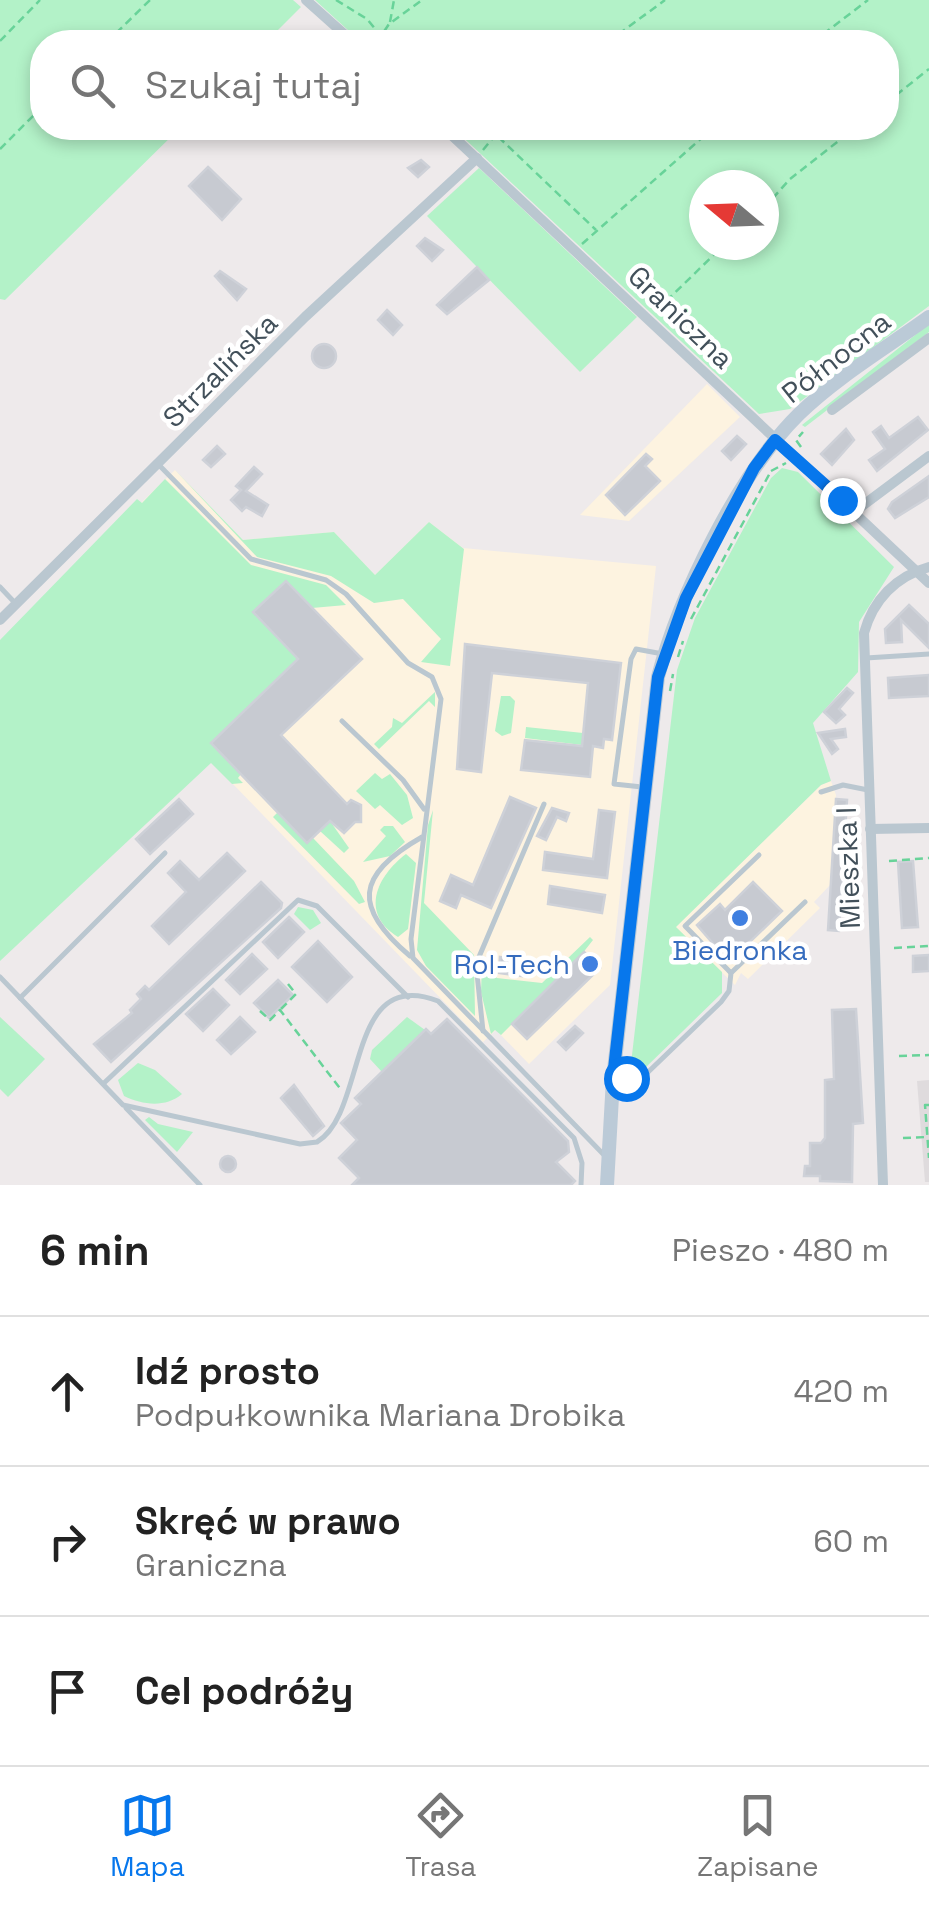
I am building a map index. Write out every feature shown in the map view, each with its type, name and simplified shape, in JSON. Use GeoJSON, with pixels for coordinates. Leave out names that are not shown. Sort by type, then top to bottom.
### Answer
{"type":"FeatureCollection","features":[{"type":"Feature","properties":{"kind":"main road","name":"Północna"},"geometry":{"type":"LineString","coordinates":[[607,1185],[613,1078],[664,654],[686,598],[754,468],[775,440],[804,410],[929,317]]}},
{"type":"Feature","properties":{"kind":"street"},"geometry":{"type":"LineString","coordinates":[[306,0],[340,30]]}},
{"type":"Feature","properties":{"kind":"street","name":"Graniczna"},"geometry":{"type":"LineString","coordinates":[[457,140],[577,248],[929,583]]}},
{"type":"Feature","properties":{"kind":"street","name":"Strzalińska"},"geometry":{"type":"LineString","coordinates":[[0,620],[305,317],[477,158]]}},
{"type":"Feature","properties":{"kind":"street","name":"Północna"},"geometry":{"type":"LineString","coordinates":[[832,410],[929,338]]}},
{"type":"Feature","properties":{"kind":"street"},"geometry":{"type":"LineString","coordinates":[[854,512],[929,456]]}},
{"type":"Feature","properties":{"kind":"street"},"geometry":{"type":"LineString","coordinates":[[915,570],[929,567]]}},
{"type":"Feature","properties":{"kind":"street","name":"Mieszka I"},"geometry":{"type":"LineString","coordinates":[[883,1185],[863,658],[868,617],[900,578],[915,570]]}},
{"type":"Feature","properties":{"kind":"street"},"geometry":{"type":"LineString","coordinates":[[870,829],[929,828]]}},
{"type":"Feature","properties":{"kind":"lane"},"geometry":{"type":"LineString","coordinates":[[158,464],[251,559],[334,584],[408,662],[432,677],[441,699],[422,836],[412,958]]}},
{"type":"Feature","properties":{"kind":"lane"},"geometry":{"type":"LineString","coordinates":[[0,587],[16,604]]}},
{"type":"Feature","properties":{"kind":"lane"},"geometry":{"type":"LineString","coordinates":[[645,788],[614,784],[630,659],[636,649],[664,654]]}},
{"type":"Feature","properties":{"kind":"lane"},"geometry":{"type":"LineString","coordinates":[[863,658],[929,654]]}},
{"type":"Feature","properties":{"kind":"lane"},"geometry":{"type":"LineString","coordinates":[[342,721],[403,780],[426,812]]}},
{"type":"Feature","properties":{"kind":"lane"},"geometry":{"type":"LineString","coordinates":[[822,792],[842,785],[868,790]]}},
{"type":"Feature","properties":{"kind":"lane"},"geometry":{"type":"LineString","coordinates":[[484,1033],[476,964],[544,804]]}},
{"type":"Feature","properties":{"kind":"lane"},"geometry":{"type":"LineString","coordinates":[[422,836],[378,871],[370,892],[374,923],[598,1154],[608,1157]]}},
{"type":"Feature","properties":{"kind":"lane"},"geometry":{"type":"LineString","coordinates":[[20,998],[165,854]]}},
{"type":"Feature","properties":{"kind":"lane"},"geometry":{"type":"LineString","coordinates":[[731,973],[686,926],[758,855]]}},
{"type":"Feature","properties":{"kind":"lane"},"geometry":{"type":"LineString","coordinates":[[104,1084],[298,900],[318,906],[408,997]]}},
{"type":"Feature","properties":{"kind":"lane"},"geometry":{"type":"LineString","coordinates":[[613,1078],[644,1076],[721,1002],[729,991],[731,973],[805,902]]}},
{"type":"Feature","properties":{"kind":"lane"},"geometry":{"type":"LineString","coordinates":[[0,977],[200,1185]]}},
{"type":"Feature","properties":{"kind":"lane"},"geometry":{"type":"LineString","coordinates":[[123,1105],[311,1144],[323,1139],[332,1128],[370,1022],[396,1000],[408,997],[438,1001],[574,1138],[582,1162],[581,1185]]}},
{"type":"Feature","properties":{"kind":"path"},"geometry":{"type":"LineString","coordinates":[[0,41],[40,0]]}},
{"type":"Feature","properties":{"kind":"path"},"geometry":{"type":"LineString","coordinates":[[119,30],[150,0]]}},
{"type":"Feature","properties":{"kind":"path"},"geometry":{"type":"LineString","coordinates":[[336,0],[366,19],[372,30]]}},
{"type":"Feature","properties":{"kind":"path"},"geometry":{"type":"LineString","coordinates":[[390,24],[394,0]]}},
{"type":"Feature","properties":{"kind":"path"},"geometry":{"type":"LineString","coordinates":[[386,30],[422,0]]}},
{"type":"Feature","properties":{"kind":"path"},"geometry":{"type":"LineString","coordinates":[[624,30],[664,0]]}},
{"type":"Feature","properties":{"kind":"path"},"geometry":{"type":"LineString","coordinates":[[829,30],[868,0]]}},
{"type":"Feature","properties":{"kind":"path"},"geometry":{"type":"LineString","coordinates":[[899,93],[929,70]]}},
{"type":"Feature","properties":{"kind":"path"},"geometry":{"type":"LineString","coordinates":[[0,149],[30,118]]}},
{"type":"Feature","properties":{"kind":"path"},"geometry":{"type":"LineString","coordinates":[[477,158],[491,140]]}},
{"type":"Feature","properties":{"kind":"path"},"geometry":{"type":"LineString","coordinates":[[502,140],[597,230]]}},
{"type":"Feature","properties":{"kind":"path"},"geometry":{"type":"LineString","coordinates":[[577,248],[699,140]]}},
{"type":"Feature","properties":{"kind":"path"},"geometry":{"type":"LineString","coordinates":[[779,191],[840,140]]}},
{"type":"Feature","properties":{"kind":"path"},"geometry":{"type":"LineString","coordinates":[[649,318],[709,260]]}},
{"type":"Feature","properties":{"kind":"path"},"geometry":{"type":"LineString","coordinates":[[797,452],[802,446],[796,440],[802,432]]}},
{"type":"Feature","properties":{"kind":"path"},"geometry":{"type":"LineString","coordinates":[[689,622],[771,471],[789,460]]}},
{"type":"Feature","properties":{"kind":"path"},"geometry":{"type":"LineString","coordinates":[[766,467],[771,471]]}},
{"type":"Feature","properties":{"kind":"path"},"geometry":{"type":"LineString","coordinates":[[669,694],[684,638]]}},
{"type":"Feature","properties":{"kind":"path"},"geometry":{"type":"LineString","coordinates":[[889,861],[929,858]]}},
{"type":"Feature","properties":{"kind":"path"},"geometry":{"type":"LineString","coordinates":[[894,948],[929,946]]}},
{"type":"Feature","properties":{"kind":"path"},"geometry":{"type":"LineString","coordinates":[[260,1011],[270,1020],[296,994],[288,984]]}},
{"type":"Feature","properties":{"kind":"path"},"geometry":{"type":"LineString","coordinates":[[280,1010],[346,1095]]}},
{"type":"Feature","properties":{"kind":"path"},"geometry":{"type":"LineString","coordinates":[[899,1056],[929,1055]]}},
{"type":"Feature","properties":{"kind":"path"},"geometry":{"type":"LineString","coordinates":[[929,1105],[925,1106],[929,1158]]}},
{"type":"Feature","properties":{"kind":"path"},"geometry":{"type":"LineString","coordinates":[[903,1138],[928,1137]]}},
{"type":"Feature","properties":{"kind":"shaded area"},"geometry":{"type":"Polygon","coordinates":[[[707,384],[740,417],[629,521],[580,515],[707,384]]]}},
{"type":"Feature","properties":{"kind":"shaded area"},"geometry":{"type":"Polygon","coordinates":[[[175,470],[243,540],[334,532],[375,575],[429,522],[463,548],[656,566],[610,985],[529,1064],[496,1030],[483,1042],[198,748],[141,503],[175,470]]]}},
{"type":"Feature","properties":{"kind":"shaded area"},"geometry":{"type":"Polygon","coordinates":[[[831,781],[836,795],[830,885],[814,902],[820,908],[748,979],[741,973],[735,985],[675,927],[821,785],[831,781]]]}},
{"type":"Feature","properties":{"kind":"shaded area"},"geometry":{"type":"Polygon","coordinates":[[[929,1080],[929,1182],[925,1182],[917,1081],[929,1080]]]}},
{"type":"Feature","properties":{"kind":"green space"},"geometry":{"type":"Polygon","coordinates":[[[0,0],[293,0],[301,7],[278,30],[30,30],[30,140],[168,140],[5,300],[0,299],[0,0]]]}},
{"type":"Feature","properties":{"kind":"green space"},"geometry":{"type":"Polygon","coordinates":[[[315,0],[929,0],[929,306],[790,409],[759,414],[466,140],[899,140],[899,30],[348,30],[315,0]]]}},
{"type":"Feature","properties":{"kind":"green space"},"geometry":{"type":"Polygon","coordinates":[[[479,168],[637,317],[580,372],[427,216],[479,168]]]}},
{"type":"Feature","properties":{"kind":"green space"},"geometry":{"type":"Polygon","coordinates":[[[929,324],[929,332],[805,427],[802,425],[929,324]]]}},
{"type":"Feature","properties":{"kind":"green space"},"geometry":{"type":"Polygon","coordinates":[[[782,468],[798,472],[894,567],[859,622],[858,672],[813,723],[831,781],[821,785],[676,927],[722,972],[722,993],[643,1070],[630,1072],[677,670],[695,618],[771,478],[782,468]]]}},
{"type":"Feature","properties":{"kind":"green space"},"geometry":{"type":"Polygon","coordinates":[[[175,470],[243,540],[334,532],[375,575],[429,522],[464,549],[450,666],[421,662],[441,639],[403,599],[374,603],[331,576],[257,557],[175,470]]]}},
{"type":"Feature","properties":{"kind":"green space"},"geometry":{"type":"Polygon","coordinates":[[[165,479],[251,565],[326,585],[346,605],[312,608],[298,659],[211,743],[241,774],[238,778],[243,783],[232,784],[211,763],[0,961],[0,640],[137,499],[142,503],[165,479]]]}},
{"type":"Feature","properties":{"kind":"green space"},"geometry":{"type":"Polygon","coordinates":[[[435,692],[435,707],[429,701],[379,749],[374,744],[392,727],[393,718],[402,723],[435,692]]]}},
{"type":"Feature","properties":{"kind":"green space"},"geometry":{"type":"Polygon","coordinates":[[[501,696],[510,696],[515,701],[511,733],[502,736],[495,731],[501,696]]]}},
{"type":"Feature","properties":{"kind":"green space"},"geometry":{"type":"Polygon","coordinates":[[[526,727],[583,733],[582,745],[525,738],[526,727]]]}},
{"type":"Feature","properties":{"kind":"green space"},"geometry":{"type":"Polygon","coordinates":[[[375,773],[382,779],[390,774],[407,795],[413,818],[402,825],[380,805],[375,809],[356,791],[375,773]]]}},
{"type":"Feature","properties":{"kind":"green space"},"geometry":{"type":"Polygon","coordinates":[[[433,810],[424,903],[474,955],[475,1016],[426,966],[417,950],[428,825],[433,810]]]}},
{"type":"Feature","properties":{"kind":"green space"},"geometry":{"type":"Polygon","coordinates":[[[278,812],[307,843],[313,838],[354,881],[365,902],[359,904],[273,817],[278,812]]]}},
{"type":"Feature","properties":{"kind":"green space"},"geometry":{"type":"Polygon","coordinates":[[[330,821],[349,848],[344,853],[320,831],[330,821]]]}},
{"type":"Feature","properties":{"kind":"green space"},"geometry":{"type":"Polygon","coordinates":[[[393,826],[405,842],[390,856],[363,862],[386,836],[380,830],[393,826]]]}},
{"type":"Feature","properties":{"kind":"green space"},"geometry":{"type":"Polygon","coordinates":[[[406,854],[416,863],[408,929],[398,937],[379,917],[377,895],[387,873],[406,854]]]}},
{"type":"Feature","properties":{"kind":"green space"},"geometry":{"type":"Polygon","coordinates":[[[298,907],[313,910],[321,923],[310,930],[294,914],[298,907]]]}},
{"type":"Feature","properties":{"kind":"green space"},"geometry":{"type":"Polygon","coordinates":[[[590,937],[593,940],[582,954],[501,1035],[495,1030],[491,1034],[481,992],[482,963],[497,978],[542,983],[590,937]]]}},
{"type":"Feature","properties":{"kind":"green space"},"geometry":{"type":"Polygon","coordinates":[[[0,1017],[45,1059],[8,1097],[0,1089],[0,1017]]]}},
{"type":"Feature","properties":{"kind":"green space"},"geometry":{"type":"Polygon","coordinates":[[[407,1017],[425,1030],[382,1072],[370,1059],[372,1050],[407,1017]]]}},
{"type":"Feature","properties":{"kind":"green space"},"geometry":{"type":"Polygon","coordinates":[[[138,1063],[155,1070],[182,1094],[154,1104],[124,1096],[118,1080],[138,1063]]]}},
{"type":"Feature","properties":{"kind":"green space"},"geometry":{"type":"Polygon","coordinates":[[[149,1117],[158,1124],[193,1132],[177,1152],[145,1120],[149,1117]]]}},
{"type":"Feature","properties":{"kind":"building"},"geometry":{"type":"Polygon","coordinates":[[[421,160],[429,167],[418,177],[408,168],[421,160]]]}},
{"type":"Feature","properties":{"kind":"building"},"geometry":{"type":"Polygon","coordinates":[[[208,167],[241,199],[222,220],[189,186],[208,167]]]}},
{"type":"Feature","properties":{"kind":"building"},"geometry":{"type":"Polygon","coordinates":[[[425,238],[443,250],[432,261],[417,246],[425,238]]]}},
{"type":"Feature","properties":{"kind":"building"},"geometry":{"type":"Polygon","coordinates":[[[477,267],[489,280],[447,314],[437,305],[477,267]]]}},
{"type":"Feature","properties":{"kind":"building"},"geometry":{"type":"Polygon","coordinates":[[[220,271],[246,289],[237,300],[215,276],[220,271]]]}},
{"type":"Feature","properties":{"kind":"building"},"geometry":{"type":"Polygon","coordinates":[[[387,310],[402,325],[393,335],[378,320],[387,310]]]}},
{"type":"Feature","properties":{"kind":"building"},"geometry":{"type":"Polygon","coordinates":[[[324,344],[333,347],[333,365],[324,368],[315,365],[312,356],[315,347],[324,344]]]}},
{"type":"Feature","properties":{"kind":"building"},"geometry":{"type":"Polygon","coordinates":[[[918,417],[928,430],[877,471],[869,460],[885,449],[873,432],[881,426],[889,438],[918,417]]]}},
{"type":"Feature","properties":{"kind":"building"},"geometry":{"type":"Polygon","coordinates":[[[846,429],[854,440],[832,465],[821,454],[846,429]]]}},
{"type":"Feature","properties":{"kind":"building"},"geometry":{"type":"Polygon","coordinates":[[[737,436],[746,444],[731,460],[722,451],[737,436]]]}},
{"type":"Feature","properties":{"kind":"building"},"geometry":{"type":"Polygon","coordinates":[[[217,446],[225,454],[211,467],[203,460],[217,446]]]}},
{"type":"Feature","properties":{"kind":"building"},"geometry":{"type":"Polygon","coordinates":[[[646,454],[652,459],[645,466],[660,481],[625,515],[606,495],[646,454]]]}},
{"type":"Feature","properties":{"kind":"building"},"geometry":{"type":"Polygon","coordinates":[[[254,467],[262,474],[246,491],[268,505],[262,516],[246,507],[242,511],[231,500],[241,490],[236,486],[254,467]]]}},
{"type":"Feature","properties":{"kind":"building"},"geometry":{"type":"Polygon","coordinates":[[[929,476],[929,497],[895,518],[888,509],[892,502],[929,476]]]}},
{"type":"Feature","properties":{"kind":"building"},"geometry":{"type":"Polygon","coordinates":[[[286,581],[362,659],[281,735],[347,804],[351,800],[361,805],[361,822],[355,822],[344,833],[330,821],[307,843],[211,743],[298,659],[253,612],[286,581]]]}},
{"type":"Feature","properties":{"kind":"building"},"geometry":{"type":"Polygon","coordinates":[[[909,605],[929,624],[929,648],[901,620],[902,642],[886,643],[885,629],[909,605]]]}},
{"type":"Feature","properties":{"kind":"building"},"geometry":{"type":"Polygon","coordinates":[[[465,644],[621,663],[612,740],[604,739],[603,748],[593,746],[590,777],[521,770],[525,740],[582,746],[588,683],[492,673],[481,772],[457,769],[465,644]]]}},
{"type":"Feature","properties":{"kind":"building"},"geometry":{"type":"Polygon","coordinates":[[[929,675],[929,696],[889,698],[888,678],[929,675]]]}},
{"type":"Feature","properties":{"kind":"building"},"geometry":{"type":"Polygon","coordinates":[[[847,688],[853,693],[839,709],[845,715],[836,723],[824,712],[847,688]]]}},
{"type":"Feature","properties":{"kind":"building"},"geometry":{"type":"Polygon","coordinates":[[[845,729],[846,737],[831,739],[838,749],[832,754],[818,733],[845,729]]]}},
{"type":"Feature","properties":{"kind":"building"},"geometry":{"type":"Polygon","coordinates":[[[510,797],[536,808],[491,908],[461,895],[456,908],[440,901],[451,875],[473,885],[510,797]]]}},
{"type":"Feature","properties":{"kind":"building"},"geometry":{"type":"Polygon","coordinates":[[[179,799],[193,814],[150,854],[136,839],[179,799]]]}},
{"type":"Feature","properties":{"kind":"building"},"geometry":{"type":"Polygon","coordinates":[[[836,799],[847,800],[839,931],[828,930],[836,799]]]}},
{"type":"Feature","properties":{"kind":"building"},"geometry":{"type":"Polygon","coordinates":[[[552,808],[569,813],[566,821],[557,817],[546,840],[537,836],[552,808]]]}},
{"type":"Feature","properties":{"kind":"building"},"geometry":{"type":"Polygon","coordinates":[[[599,810],[615,812],[607,878],[543,870],[545,852],[593,859],[599,810]]]}},
{"type":"Feature","properties":{"kind":"building"},"geometry":{"type":"Polygon","coordinates":[[[227,853],[245,871],[169,944],[152,926],[186,892],[168,873],[180,861],[199,880],[227,853]]]}},
{"type":"Feature","properties":{"kind":"building"},"geometry":{"type":"Polygon","coordinates":[[[913,861],[918,927],[902,928],[898,862],[913,861]]]}},
{"type":"Feature","properties":{"kind":"building"},"geometry":{"type":"Polygon","coordinates":[[[261,882],[282,903],[281,908],[111,1062],[94,1044],[132,1013],[130,1010],[141,999],[137,994],[145,986],[149,990],[261,882]]]}},
{"type":"Feature","properties":{"kind":"building","name":"Biedronka"},"geometry":{"type":"Polygon","coordinates":[[[753,882],[782,911],[729,962],[697,925],[720,904],[725,910],[753,882]]]}},
{"type":"Feature","properties":{"kind":"building"},"geometry":{"type":"Polygon","coordinates":[[[550,886],[605,895],[602,913],[548,904],[550,886]]]}},
{"type":"Feature","properties":{"kind":"building"},"geometry":{"type":"Polygon","coordinates":[[[289,917],[304,932],[278,958],[263,942],[289,917]]]}},
{"type":"Feature","properties":{"kind":"building"},"geometry":{"type":"Polygon","coordinates":[[[318,941],[352,977],[327,1002],[292,967],[318,941]]]}},
{"type":"Feature","properties":{"kind":"building"},"geometry":{"type":"Polygon","coordinates":[[[584,952],[600,968],[527,1039],[512,1024],[584,952]]]}},
{"type":"Feature","properties":{"kind":"building"},"geometry":{"type":"Polygon","coordinates":[[[252,954],[267,969],[240,994],[226,980],[252,954]]]}},
{"type":"Feature","properties":{"kind":"building"},"geometry":{"type":"Polygon","coordinates":[[[929,955],[929,971],[913,972],[913,956],[929,955]]]}},
{"type":"Feature","properties":{"kind":"building"},"geometry":{"type":"Polygon","coordinates":[[[500,957],[524,960],[522,976],[499,973],[500,957]]]}},
{"type":"Feature","properties":{"kind":"building"},"geometry":{"type":"Polygon","coordinates":[[[278,980],[293,995],[269,1018],[254,1003],[278,980]]]}},
{"type":"Feature","properties":{"kind":"building"},"geometry":{"type":"Polygon","coordinates":[[[213,989],[229,1005],[203,1031],[186,1014],[213,989]]]}},
{"type":"Feature","properties":{"kind":"building"},"geometry":{"type":"Polygon","coordinates":[[[856,1009],[863,1123],[853,1124],[852,1182],[820,1181],[820,1176],[804,1176],[805,1166],[810,1166],[810,1143],[821,1143],[825,1138],[825,1080],[834,1079],[832,1010],[856,1009]]]}},
{"type":"Feature","properties":{"kind":"building"},"geometry":{"type":"Polygon","coordinates":[[[240,1017],[255,1032],[231,1054],[217,1040],[240,1017]]]}},
{"type":"Feature","properties":{"kind":"building"},"geometry":{"type":"Polygon","coordinates":[[[447,1019],[568,1141],[569,1152],[556,1162],[575,1181],[571,1185],[352,1185],[359,1178],[339,1158],[357,1140],[341,1123],[361,1104],[355,1098],[426,1029],[431,1034],[447,1019]]]}},
{"type":"Feature","properties":{"kind":"building"},"geometry":{"type":"Polygon","coordinates":[[[575,1026],[583,1033],[566,1050],[558,1042],[575,1026]]]}},
{"type":"Feature","properties":{"kind":"building"},"geometry":{"type":"Polygon","coordinates":[[[294,1085],[324,1126],[313,1136],[281,1098],[294,1085]]]}},
{"type":"Feature","properties":{"kind":"building"},"geometry":{"type":"Polygon","coordinates":[[[228,1156],[236,1164],[228,1172],[220,1164],[228,1156]]]}},
{"type":"Feature","properties":{"kind":"place","name":"Biedronka"},"geometry":{"type":"Point","coordinates":[740,918]}},
{"type":"Feature","properties":{"kind":"place","name":"Rol-Tech"},"geometry":{"type":"Point","coordinates":[590,964]}},
{"type":"Feature","properties":{"kind":"route"},"geometry":{"type":"LineString","coordinates":[[626,1078],[613,1078],[658,677],[676,620],[754,468],[775,440],[842,500]]}}]}
